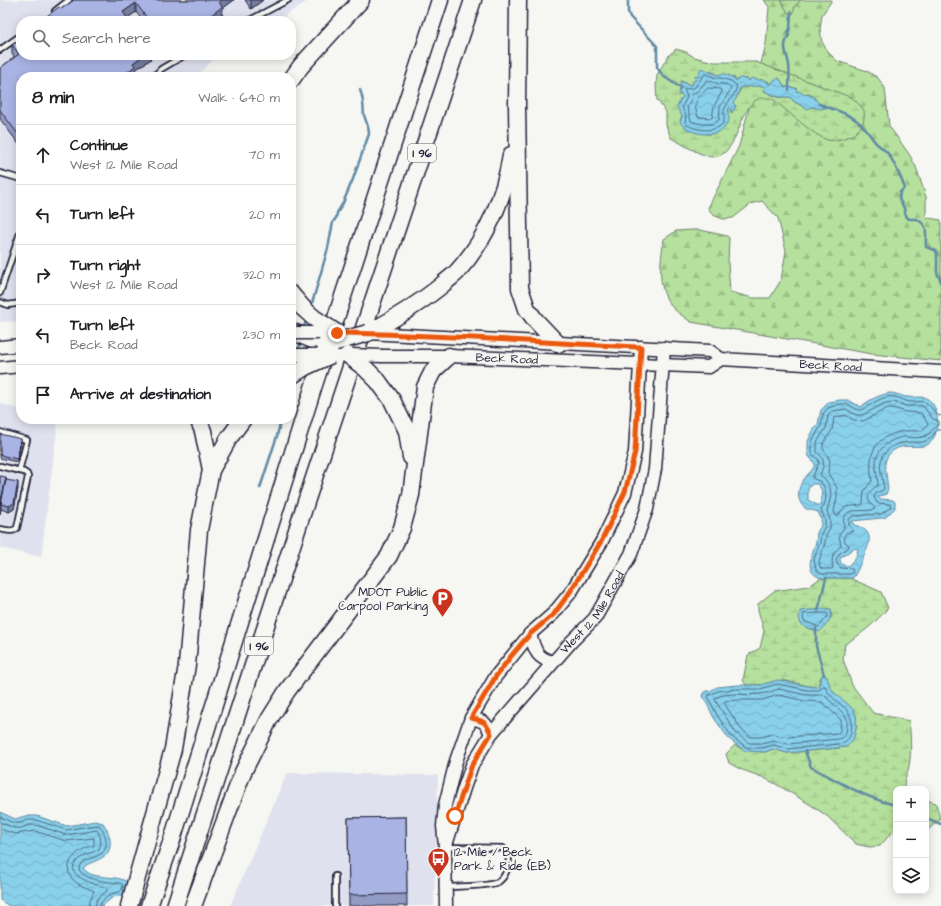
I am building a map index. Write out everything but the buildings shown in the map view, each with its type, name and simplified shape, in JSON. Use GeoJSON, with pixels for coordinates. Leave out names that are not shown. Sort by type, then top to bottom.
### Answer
{"type":"FeatureCollection","features":[{"type":"Feature","properties":{"kind":"highway"},"geometry":{"type":"LineString","coordinates":[[296,74],[361,0]]}},
{"type":"Feature","properties":{"kind":"highway","name":"I 96"},"geometry":{"type":"LineString","coordinates":[[149,906],[172,840],[313,388],[440,0]]}},
{"type":"Feature","properties":{"kind":"highway","name":"I 96"},"geometry":{"type":"LineString","coordinates":[[175,906],[307,499],[473,0]]}},
{"type":"Feature","properties":{"kind":"highway"},"geometry":{"type":"LineString","coordinates":[[518,0],[516,106],[520,288],[527,308],[536,321],[558,344]]}},
{"type":"Feature","properties":{"kind":"highway"},"geometry":{"type":"LineString","coordinates":[[296,373],[396,318],[429,295],[455,273],[478,243],[498,206],[508,172],[513,143],[516,106]]}},
{"type":"Feature","properties":{"kind":"highway"},"geometry":{"type":"LineString","coordinates":[[296,300],[303,308],[345,345],[366,370],[378,381],[392,400],[407,431],[412,461],[411,495]]}},
{"type":"Feature","properties":{"kind":"highway"},"geometry":{"type":"LineString","coordinates":[[296,334],[345,345],[383,356]]}},
{"type":"Feature","properties":{"kind":"highway"},"geometry":{"type":"LineString","coordinates":[[296,354],[345,345],[391,334]]}},
{"type":"Feature","properties":{"kind":"highway"},"geometry":{"type":"LineString","coordinates":[[194,906],[243,772],[270,718],[287,691],[389,556],[402,528],[411,495],[425,387],[433,371],[449,356]]}},
{"type":"Feature","properties":{"kind":"highway"},"geometry":{"type":"LineString","coordinates":[[200,424],[203,431],[211,470]]}},
{"type":"Feature","properties":{"kind":"highway"},"geometry":{"type":"LineString","coordinates":[[129,906],[173,749],[187,665],[199,530],[211,470],[229,438],[240,424]]}},
{"type":"Feature","properties":{"kind":"main road","name":"Beck Road"},"geometry":{"type":"LineString","coordinates":[[391,334],[710,351],[721,359],[941,372]]}},
{"type":"Feature","properties":{"kind":"main road"},"geometry":{"type":"LineString","coordinates":[[0,347],[16,345]]}},
{"type":"Feature","properties":{"kind":"main road","name":"West 12 Mile Road"},"geometry":{"type":"LineString","coordinates":[[446,906],[446,847],[443,826],[445,804],[456,761],[471,718],[496,676],[530,634],[554,614],[570,592],[602,540],[625,492],[635,452],[641,347]]}},
{"type":"Feature","properties":{"kind":"main road","name":"West 12 Mile Road"},"geometry":{"type":"LineString","coordinates":[[446,847],[472,765],[491,734],[553,662],[595,618],[631,554],[647,508],[655,469],[664,348]]}},
{"type":"Feature","properties":{"kind":"main road","name":"Beck Road"},"geometry":{"type":"LineString","coordinates":[[383,356],[449,356],[663,366],[709,366],[721,359]]}},
{"type":"Feature","properties":{"kind":"main road"},"geometry":{"type":"LineString","coordinates":[[0,368],[16,366]]}},
{"type":"Feature","properties":{"kind":"main road"},"geometry":{"type":"LineString","coordinates":[[530,634],[538,656],[544,660],[553,662]]}},
{"type":"Feature","properties":{"kind":"main road"},"geometry":{"type":"LineString","coordinates":[[471,718],[482,720],[488,725],[491,734]]}},
{"type":"Feature","properties":{"kind":"lane"},"geometry":{"type":"LineString","coordinates":[[51,13],[69,0]]}},
{"type":"Feature","properties":{"kind":"lane"},"geometry":{"type":"LineString","coordinates":[[258,16],[288,0]]}},
{"type":"Feature","properties":{"kind":"lane"},"geometry":{"type":"LineString","coordinates":[[0,50],[16,39]]}},
{"type":"Feature","properties":{"kind":"lane"},"geometry":{"type":"LineString","coordinates":[[158,72],[176,60]]}},
{"type":"Feature","properties":{"kind":"lane"},"geometry":{"type":"LineString","coordinates":[[0,172],[16,177]]}},
{"type":"Feature","properties":{"kind":"lane"},"geometry":{"type":"LineString","coordinates":[[0,293],[16,245]]}},
{"type":"Feature","properties":{"kind":"lane"},"geometry":{"type":"LineString","coordinates":[[0,302],[8,305],[16,304]]}},
{"type":"Feature","properties":{"kind":"lane"},"geometry":{"type":"LineString","coordinates":[[0,432],[27,440],[19,471]]}},
{"type":"Feature","properties":{"kind":"lane"},"geometry":{"type":"LineString","coordinates":[[0,466],[27,474],[28,477],[18,528],[12,531],[0,529]]}},
{"type":"Feature","properties":{"kind":"lane"},"geometry":{"type":"LineString","coordinates":[[446,847],[503,848],[509,857],[507,870],[498,882],[490,884],[446,887]]}},
{"type":"Feature","properties":{"kind":"lane"},"geometry":{"type":"LineString","coordinates":[[334,876],[335,906]]}},
{"type":"Feature","properties":{"kind":"shaded area"},"geometry":{"type":"Polygon","coordinates":[[[0,0],[309,0],[284,16],[16,16],[16,60],[213,60],[200,72],[16,72],[16,321],[0,322],[0,0]]]}},
{"type":"Feature","properties":{"kind":"shaded area"},"geometry":{"type":"Polygon","coordinates":[[[0,403],[16,408],[16,424],[58,424],[41,557],[0,548],[0,403]]]}},
{"type":"Feature","properties":{"kind":"shaded area"},"geometry":{"type":"Polygon","coordinates":[[[287,773],[438,775],[434,906],[230,906],[287,773]]]}},
{"type":"Feature","properties":{"kind":"green space"},"geometry":{"type":"Polygon","coordinates":[[[764,0],[832,0],[822,15],[820,29],[822,42],[829,53],[837,61],[867,71],[878,78],[885,88],[889,126],[909,154],[916,167],[926,197],[926,216],[928,218],[941,220],[941,361],[872,354],[691,322],[674,309],[664,294],[661,276],[661,257],[664,239],[676,231],[700,230],[727,236],[729,238],[728,263],[730,292],[753,298],[770,298],[781,280],[786,251],[778,218],[762,201],[751,204],[733,218],[723,219],[713,215],[708,208],[739,146],[766,44],[769,7],[764,0]]]}},
{"type":"Feature","properties":{"kind":"green space"},"geometry":{"type":"Polygon","coordinates":[[[781,0],[801,0],[795,6],[793,14],[788,13],[781,0]]]}},
{"type":"Feature","properties":{"kind":"green space"},"geometry":{"type":"Polygon","coordinates":[[[676,49],[686,52],[694,57],[714,62],[756,62],[853,98],[864,110],[863,123],[860,129],[852,135],[838,140],[828,140],[815,134],[773,99],[761,98],[751,104],[733,141],[722,155],[713,157],[703,155],[671,138],[666,125],[666,112],[657,100],[657,75],[668,56],[676,49]],[[703,69],[698,77],[695,76],[696,80],[691,85],[681,81],[679,95],[682,95],[683,97],[680,100],[682,116],[680,120],[687,129],[699,133],[712,134],[727,115],[729,108],[731,110],[731,114],[736,106],[732,103],[742,87],[763,86],[765,88],[764,91],[778,97],[790,97],[800,105],[820,109],[825,108],[825,105],[819,103],[813,96],[809,94],[804,95],[797,92],[796,88],[785,87],[779,78],[770,85],[768,81],[761,80],[749,81],[739,78],[736,81],[734,77],[717,75],[716,73],[703,69]]]}},
{"type":"Feature","properties":{"kind":"green space"},"geometry":{"type":"Polygon","coordinates":[[[821,578],[849,578],[881,592],[888,608],[868,628],[845,644],[843,659],[852,685],[873,713],[909,721],[911,740],[909,768],[904,786],[893,786],[893,832],[880,846],[869,847],[856,844],[827,816],[811,805],[776,784],[729,763],[726,754],[735,745],[745,751],[765,752],[773,749],[787,753],[840,748],[856,730],[856,715],[833,692],[824,675],[820,678],[818,687],[782,680],[760,685],[746,685],[743,680],[748,655],[760,648],[764,631],[758,610],[758,604],[774,591],[809,586],[821,578]],[[831,609],[801,611],[807,627],[810,629],[832,617],[831,609]]]}},
{"type":"Feature","properties":{"kind":"green space"},"geometry":{"type":"Polygon","coordinates":[[[929,801],[936,803],[940,819],[930,828],[929,801]]]}},
{"type":"Feature","properties":{"kind":"water"},"geometry":{"type":"Polygon","coordinates":[[[701,68],[717,75],[728,75],[736,81],[739,78],[748,79],[749,81],[751,78],[765,80],[770,85],[774,80],[779,78],[785,87],[796,88],[797,92],[800,91],[804,95],[807,94],[813,96],[818,102],[826,107],[821,109],[812,107],[807,109],[792,100],[790,97],[778,97],[764,91],[765,88],[763,86],[742,87],[740,88],[733,103],[736,106],[731,114],[731,109],[729,108],[729,120],[724,128],[720,131],[708,134],[694,132],[688,130],[680,122],[682,116],[677,107],[683,97],[682,95],[679,95],[681,81],[688,85],[692,85],[693,81],[696,80],[695,76],[699,76],[701,68]]]}},
{"type":"Feature","properties":{"kind":"water"},"geometry":{"type":"Polygon","coordinates":[[[889,393],[907,397],[924,397],[931,402],[937,414],[937,428],[935,435],[932,441],[927,445],[898,448],[892,451],[888,456],[885,465],[888,489],[886,494],[878,497],[880,499],[893,500],[895,502],[895,508],[886,517],[852,521],[854,525],[866,531],[869,539],[867,549],[853,578],[821,578],[812,572],[810,563],[817,532],[821,525],[821,518],[818,512],[807,509],[802,505],[798,494],[805,477],[813,469],[815,464],[808,455],[808,441],[818,424],[821,410],[829,402],[848,400],[861,407],[878,396],[889,393]],[[812,484],[808,489],[808,500],[820,505],[822,491],[818,484],[812,484]],[[854,548],[840,558],[842,564],[848,566],[856,557],[858,549],[854,548]]]}},
{"type":"Feature","properties":{"kind":"water"},"geometry":{"type":"Polygon","coordinates":[[[831,609],[831,616],[827,625],[819,632],[801,625],[799,617],[800,611],[831,609]]]}},
{"type":"Feature","properties":{"kind":"water"},"geometry":{"type":"Polygon","coordinates":[[[822,675],[826,676],[832,690],[852,708],[856,715],[856,728],[854,736],[852,741],[846,747],[787,753],[773,749],[765,752],[745,751],[729,739],[714,718],[703,696],[705,691],[710,691],[717,687],[760,685],[778,680],[818,687],[822,675]]]}},
{"type":"Feature","properties":{"kind":"water"},"geometry":{"type":"Polygon","coordinates":[[[0,812],[15,819],[25,816],[37,816],[67,826],[95,821],[103,823],[108,831],[110,841],[109,850],[103,857],[83,868],[92,875],[117,878],[127,882],[127,890],[121,896],[113,897],[102,906],[9,906],[0,900],[0,812]]]}},
{"type":"Feature","properties":{"kind":"waterway"},"geometry":{"type":"LineString","coordinates":[[628,0],[628,12],[630,17],[657,46],[657,67],[663,76],[681,88]]}},
{"type":"Feature","properties":{"kind":"waterway"},"geometry":{"type":"LineString","coordinates":[[789,90],[789,68],[785,43],[789,35],[788,32],[790,29],[791,12]]}},
{"type":"Feature","properties":{"kind":"waterway"},"geometry":{"type":"LineString","coordinates":[[311,307],[328,248],[333,222],[353,179],[369,134],[360,90]]}},
{"type":"Feature","properties":{"kind":"waterway"},"geometry":{"type":"LineString","coordinates":[[819,104],[852,117],[859,122],[876,143],[889,155],[904,186],[900,192],[899,199],[906,216],[909,219],[917,219],[924,225],[926,232],[926,247],[935,250],[937,253],[937,273],[941,284]]}},
{"type":"Feature","properties":{"kind":"waterway"},"geometry":{"type":"LineString","coordinates":[[303,329],[307,319]]}},
{"type":"Feature","properties":{"kind":"waterway"},"geometry":{"type":"LineString","coordinates":[[298,351],[301,340]]}},
{"type":"Feature","properties":{"kind":"waterway"},"geometry":{"type":"LineString","coordinates":[[260,488],[280,424]]}},
{"type":"Feature","properties":{"kind":"waterway"},"geometry":{"type":"LineString","coordinates":[[818,611],[826,578]]}},
{"type":"Feature","properties":{"kind":"waterway"},"geometry":{"type":"LineString","coordinates":[[816,628],[816,646],[824,675]]}},
{"type":"Feature","properties":{"kind":"waterway"},"geometry":{"type":"LineString","coordinates":[[805,751],[811,767],[863,794],[893,804]]}},
{"type":"Feature","properties":{"kind":"waterway"},"geometry":{"type":"LineString","coordinates":[[929,819],[941,824]]}},
{"type":"Feature","properties":{"kind":"place","name":"MDOT Public Carpool Parking"},"geometry":{"type":"Point","coordinates":[443,618]}},
{"type":"Feature","properties":{"kind":"place","name":"12 Mile / Beck Park & Ride (EB)"},"geometry":{"type":"Point","coordinates":[439,878]}},
{"type":"Feature","properties":{"kind":"route"},"geometry":{"type":"LineString","coordinates":[[337,333],[391,334],[558,344],[641,347],[635,452],[625,492],[602,540],[570,592],[554,614],[530,634],[512,655],[496,676],[471,718],[482,720],[488,725],[491,734],[472,765],[455,816]]}}]}
